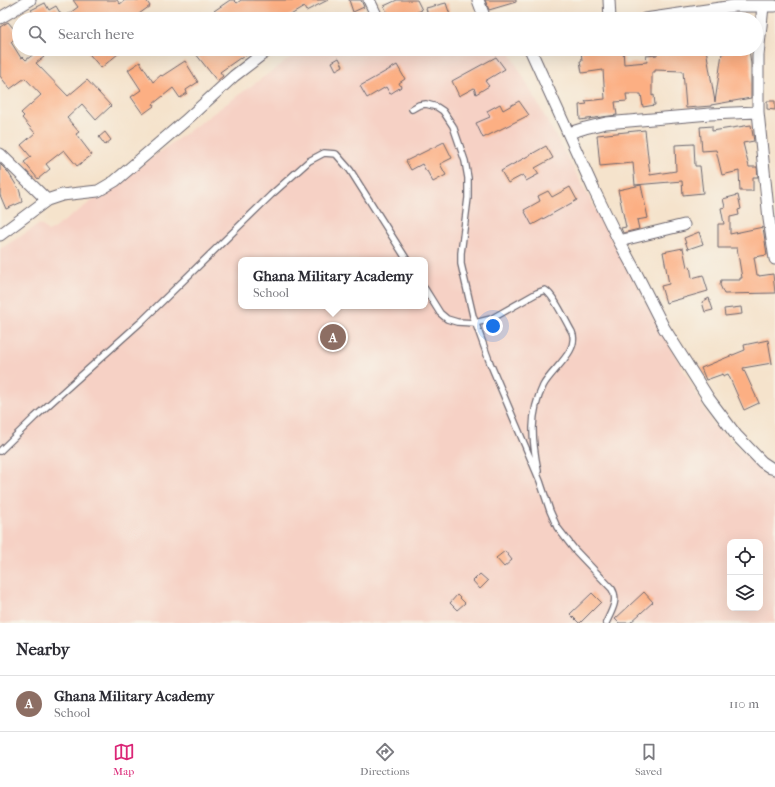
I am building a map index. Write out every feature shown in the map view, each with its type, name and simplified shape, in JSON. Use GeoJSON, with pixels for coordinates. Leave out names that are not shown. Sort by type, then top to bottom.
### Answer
{"type":"FeatureCollection","features":[{"type":"Feature","properties":{"kind":"street"},"geometry":{"type":"LineString","coordinates":[[0,18],[30,0]]}},
{"type":"Feature","properties":{"kind":"street"},"geometry":{"type":"LineString","coordinates":[[369,0],[375,12]]}},
{"type":"Feature","properties":{"kind":"street"},"geometry":{"type":"LineString","coordinates":[[478,0],[482,12]]}},
{"type":"Feature","properties":{"kind":"street"},"geometry":{"type":"LineString","coordinates":[[609,0],[610,12]]}},
{"type":"Feature","properties":{"kind":"street"},"geometry":{"type":"LineString","coordinates":[[684,12],[734,3],[775,6]]}},
{"type":"Feature","properties":{"kind":"street"},"geometry":{"type":"LineString","coordinates":[[762,12],[763,6]]}},
{"type":"Feature","properties":{"kind":"street"},"geometry":{"type":"LineString","coordinates":[[0,235],[47,200],[62,195],[98,191],[114,181],[185,121],[234,76],[260,56]]}},
{"type":"Feature","properties":{"kind":"street"},"geometry":{"type":"LineString","coordinates":[[533,56],[594,190],[664,328],[709,399],[736,435],[762,462],[775,469]]}},
{"type":"Feature","properties":{"kind":"street"},"geometry":{"type":"LineString","coordinates":[[758,56],[758,112],[769,219],[775,259]]}},
{"type":"Feature","properties":{"kind":"street"},"geometry":{"type":"LineString","coordinates":[[569,133],[606,123],[710,114],[758,112]]}},
{"type":"Feature","properties":{"kind":"street"},"geometry":{"type":"LineString","coordinates":[[0,154],[47,200]]}},
{"type":"Feature","properties":{"kind":"street"},"geometry":{"type":"LineString","coordinates":[[619,241],[684,225]]}},
{"type":"Feature","properties":{"kind":"lane"},"geometry":{"type":"LineString","coordinates":[[412,108],[426,104],[438,107],[443,111],[453,126],[465,161],[468,178],[468,198],[461,264],[475,323],[493,370],[540,481],[557,527],[574,549],[615,594],[615,600],[606,623]]}},
{"type":"Feature","properties":{"kind":"lane"},"geometry":{"type":"LineString","coordinates":[[0,451],[34,417],[142,321],[309,161],[324,153],[336,154],[350,170],[405,257]]}},
{"type":"Feature","properties":{"kind":"lane"},"geometry":{"type":"LineString","coordinates":[[428,294],[440,314],[447,319],[457,322],[475,323],[491,319],[545,290],[556,303],[574,335],[574,341],[572,349],[544,384],[536,403],[532,433],[540,481]]}},
{"type":"Feature","properties":{"kind":"shaded area"},"geometry":{"type":"Polygon","coordinates":[[[299,56],[512,56],[713,424],[769,479],[775,480],[775,623],[0,623],[0,249],[40,224],[49,232],[290,58],[299,56]]]}},
{"type":"Feature","properties":{"kind":"building"},"geometry":{"type":"Polygon","coordinates":[[[73,0],[117,0],[120,4],[125,0],[146,0],[150,6],[142,12],[71,12],[78,7],[73,0]]]}},
{"type":"Feature","properties":{"kind":"building"},"geometry":{"type":"Polygon","coordinates":[[[230,0],[234,0],[237,3],[241,0],[328,0],[306,11],[304,7],[296,12],[214,11],[230,0]]]}},
{"type":"Feature","properties":{"kind":"building"},"geometry":{"type":"Polygon","coordinates":[[[349,0],[361,0],[364,7],[353,12],[349,0]]]}},
{"type":"Feature","properties":{"kind":"building"},"geometry":{"type":"Polygon","coordinates":[[[397,0],[417,0],[422,10],[418,12],[387,12],[384,6],[397,0]]]}},
{"type":"Feature","properties":{"kind":"building"},"geometry":{"type":"Polygon","coordinates":[[[485,0],[516,0],[516,2],[489,10],[485,0]]]}},
{"type":"Feature","properties":{"kind":"building"},"geometry":{"type":"Polygon","coordinates":[[[45,3],[49,10],[56,6],[60,12],[32,12],[31,10],[45,3]]]}},
{"type":"Feature","properties":{"kind":"building"},"geometry":{"type":"Polygon","coordinates":[[[446,3],[449,12],[427,12],[426,8],[446,3]]]}},
{"type":"Feature","properties":{"kind":"building"},"geometry":{"type":"Polygon","coordinates":[[[8,22],[12,27],[12,56],[20,56],[26,60],[31,56],[43,56],[44,57],[36,63],[68,96],[87,80],[111,106],[96,120],[82,104],[67,118],[79,132],[76,134],[92,155],[77,166],[64,150],[46,164],[50,169],[38,179],[24,162],[31,157],[21,145],[35,133],[22,118],[24,116],[21,113],[41,95],[25,78],[10,89],[0,76],[0,27],[8,22]]]}},
{"type":"Feature","properties":{"kind":"building"},"geometry":{"type":"Polygon","coordinates":[[[91,56],[116,56],[101,68],[91,56]]]}},
{"type":"Feature","properties":{"kind":"building"},"geometry":{"type":"Polygon","coordinates":[[[197,56],[245,56],[220,72],[223,76],[217,81],[197,56]]]}},
{"type":"Feature","properties":{"kind":"building"},"geometry":{"type":"Polygon","coordinates":[[[582,56],[623,56],[624,64],[647,62],[646,56],[707,56],[715,102],[722,56],[750,56],[751,98],[711,106],[686,108],[683,71],[655,70],[655,72],[652,72],[652,96],[654,95],[655,105],[643,107],[641,94],[626,94],[627,101],[615,102],[617,115],[580,120],[579,105],[587,104],[585,101],[605,99],[603,70],[582,73],[580,61],[582,61],[582,56]]]}},
{"type":"Feature","properties":{"kind":"building"},"geometry":{"type":"Polygon","coordinates":[[[496,57],[505,69],[485,81],[489,86],[476,94],[474,88],[459,96],[452,81],[496,57]]]}},
{"type":"Feature","properties":{"kind":"building"},"geometry":{"type":"Polygon","coordinates":[[[339,58],[343,66],[336,70],[332,62],[339,58]]]}},
{"type":"Feature","properties":{"kind":"building"},"geometry":{"type":"Polygon","coordinates":[[[185,61],[198,82],[186,90],[187,93],[180,98],[173,88],[143,114],[131,97],[141,90],[128,70],[140,62],[153,82],[161,75],[162,76],[185,61]]]}},
{"type":"Feature","properties":{"kind":"building"},"geometry":{"type":"Polygon","coordinates":[[[397,65],[405,79],[399,83],[401,87],[390,94],[386,87],[367,98],[360,86],[397,65]]]}},
{"type":"Feature","properties":{"kind":"building"},"geometry":{"type":"Polygon","coordinates":[[[519,101],[529,115],[483,138],[476,123],[490,117],[487,111],[500,104],[503,110],[519,101]]]}},
{"type":"Feature","properties":{"kind":"building"},"geometry":{"type":"Polygon","coordinates":[[[767,101],[775,101],[775,110],[767,109],[767,101]]]}},
{"type":"Feature","properties":{"kind":"building"},"geometry":{"type":"Polygon","coordinates":[[[751,125],[754,141],[743,143],[749,167],[757,167],[758,177],[753,177],[753,191],[740,191],[739,171],[722,175],[716,150],[702,151],[700,127],[712,126],[712,131],[751,125]]]}},
{"type":"Feature","properties":{"kind":"building"},"geometry":{"type":"Polygon","coordinates":[[[645,130],[650,175],[676,171],[675,145],[694,144],[695,166],[700,166],[703,193],[683,195],[682,181],[635,185],[633,163],[600,166],[597,135],[645,130]]]}},
{"type":"Feature","properties":{"kind":"building"},"geometry":{"type":"Polygon","coordinates":[[[105,132],[111,140],[105,145],[99,137],[105,132]]]}},
{"type":"Feature","properties":{"kind":"building"},"geometry":{"type":"Polygon","coordinates":[[[444,142],[452,158],[440,164],[446,175],[433,182],[422,164],[411,170],[406,161],[444,142]]]}},
{"type":"Feature","properties":{"kind":"building"},"geometry":{"type":"Polygon","coordinates":[[[546,146],[553,158],[535,168],[539,174],[526,181],[523,175],[508,183],[501,171],[546,146]]]}},
{"type":"Feature","properties":{"kind":"building"},"geometry":{"type":"Polygon","coordinates":[[[0,164],[8,172],[20,191],[22,202],[6,209],[0,195],[0,164]]]}},
{"type":"Feature","properties":{"kind":"building"},"geometry":{"type":"Polygon","coordinates":[[[641,185],[648,218],[637,220],[639,229],[623,233],[621,228],[626,227],[618,190],[641,185]]]}},
{"type":"Feature","properties":{"kind":"building"},"geometry":{"type":"Polygon","coordinates":[[[570,187],[577,200],[532,225],[524,210],[540,201],[538,196],[548,191],[552,197],[570,187]]]}},
{"type":"Feature","properties":{"kind":"building"},"geometry":{"type":"Polygon","coordinates":[[[738,195],[741,209],[738,210],[739,215],[730,217],[730,234],[763,227],[767,255],[754,257],[757,275],[773,274],[775,293],[724,294],[720,285],[721,280],[740,280],[740,278],[742,278],[737,248],[718,248],[718,224],[724,224],[721,208],[725,207],[723,199],[738,195]]]}},
{"type":"Feature","properties":{"kind":"building"},"geometry":{"type":"Polygon","coordinates":[[[699,232],[703,244],[688,249],[684,238],[699,232]]]}},
{"type":"Feature","properties":{"kind":"building"},"geometry":{"type":"Polygon","coordinates":[[[683,248],[687,267],[690,266],[692,278],[703,275],[708,291],[666,303],[661,286],[669,284],[663,252],[683,248]]]}},
{"type":"Feature","properties":{"kind":"building"},"geometry":{"type":"Polygon","coordinates":[[[709,298],[713,310],[705,312],[702,302],[709,298]]]}},
{"type":"Feature","properties":{"kind":"building"},"geometry":{"type":"Polygon","coordinates":[[[741,307],[742,314],[725,316],[724,309],[741,307]]]}},
{"type":"Feature","properties":{"kind":"building"},"geometry":{"type":"Polygon","coordinates":[[[768,340],[772,363],[743,368],[759,403],[744,410],[728,374],[723,376],[723,374],[706,380],[701,368],[745,350],[744,345],[768,340]]]}},
{"type":"Feature","properties":{"kind":"building"},"geometry":{"type":"Polygon","coordinates":[[[505,551],[512,560],[504,567],[496,558],[505,551]]]}},
{"type":"Feature","properties":{"kind":"building"},"geometry":{"type":"Polygon","coordinates":[[[480,574],[488,581],[480,589],[473,581],[480,574]]]}},
{"type":"Feature","properties":{"kind":"building"},"geometry":{"type":"Polygon","coordinates":[[[644,592],[653,602],[630,623],[619,623],[615,619],[644,592]]]}},
{"type":"Feature","properties":{"kind":"building"},"geometry":{"type":"Polygon","coordinates":[[[592,593],[601,602],[579,623],[570,614],[592,593]]]}},
{"type":"Feature","properties":{"kind":"building"},"geometry":{"type":"Polygon","coordinates":[[[457,595],[465,603],[457,610],[450,603],[457,595]]]}},
{"type":"Feature","properties":{"kind":"place","name":"Ghana Military Academy"},"geometry":{"type":"Point","coordinates":[333,337]}}]}
